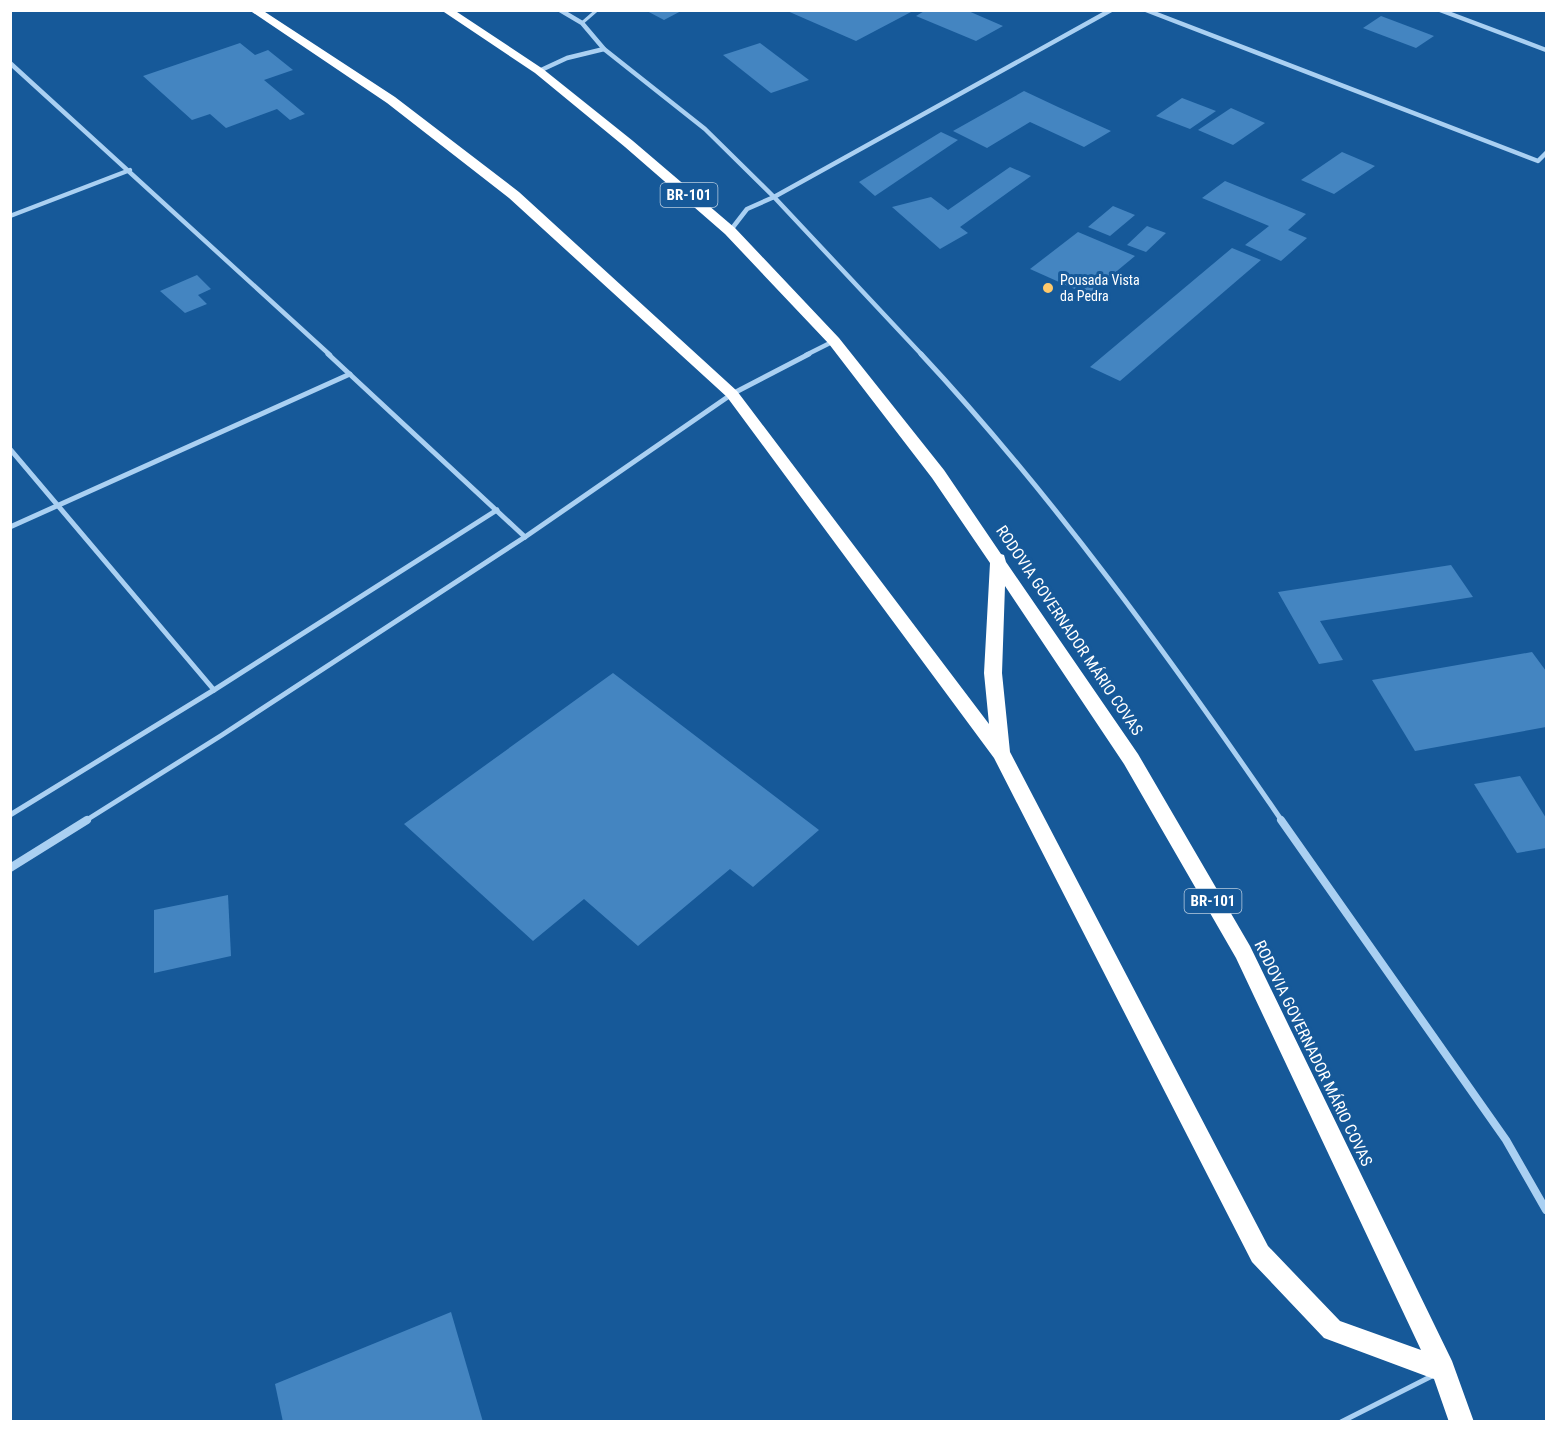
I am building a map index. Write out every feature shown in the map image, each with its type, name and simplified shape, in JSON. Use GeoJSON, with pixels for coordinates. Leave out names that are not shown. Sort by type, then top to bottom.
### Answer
{"type":"FeatureCollection","features":[{"type":"Feature","properties":{"kind":"highway"},"geometry":{"type":"LineString","coordinates":[[254,10],[391,100],[505,188],[732,394],[1001,753],[1260,1254],[1332,1330],[1443,1370]]}},
{"type":"Feature","properties":{"kind":"highway","name":"RODOVIA GOVERNADOR MÁRIO COVAS"},"geometry":{"type":"LineString","coordinates":[[446,10],[539,71],[629,144],[730,231],[834,341],[938,474],[998,559],[1131,759],[1243,952],[1443,1370],[1462,1422]]}},
{"type":"Feature","properties":{"kind":"highway"},"geometry":{"type":"LineString","coordinates":[[998,559],[993,673],[1001,753]]}},
{"type":"Feature","properties":{"kind":"street"},"geometry":{"type":"LineString","coordinates":[[560,10],[582,23],[604,49],[705,129],[774,197],[957,393],[1091,556],[1210,716],[1357,931],[1499,1130],[1546,1209]]}},
{"type":"Feature","properties":{"kind":"street"},"geometry":{"type":"LineString","coordinates":[[730,231],[747,209],[774,197],[1111,10]]}},
{"type":"Feature","properties":{"kind":"street"},"geometry":{"type":"LineString","coordinates":[[1146,10],[1538,161],[1546,153]]}},
{"type":"Feature","properties":{"kind":"street"},"geometry":{"type":"LineString","coordinates":[[1440,10],[1546,50]]}},
{"type":"Feature","properties":{"kind":"street"},"geometry":{"type":"LineString","coordinates":[[539,71],[567,58],[604,49]]}},
{"type":"Feature","properties":{"kind":"street"},"geometry":{"type":"LineString","coordinates":[[10,63],[130,170],[525,537]]}},
{"type":"Feature","properties":{"kind":"street"},"geometry":{"type":"LineString","coordinates":[[10,216],[130,170]]}},
{"type":"Feature","properties":{"kind":"street"},"geometry":{"type":"LineString","coordinates":[[10,868],[222,735],[525,537],[732,394],[834,341]]}},
{"type":"Feature","properties":{"kind":"street"},"geometry":{"type":"LineString","coordinates":[[10,527],[350,374]]}},
{"type":"Feature","properties":{"kind":"street"},"geometry":{"type":"LineString","coordinates":[[10,449],[214,690]]}},
{"type":"Feature","properties":{"kind":"street"},"geometry":{"type":"LineString","coordinates":[[10,815],[214,690],[497,510]]}},
{"type":"Feature","properties":{"kind":"lane"},"geometry":{"type":"LineString","coordinates":[[582,23],[597,10]]}},
{"type":"Feature","properties":{"kind":"lane"},"geometry":{"type":"LineString","coordinates":[[1341,1422],[1443,1370]]}},
{"type":"Feature","properties":{"kind":"building"},"geometry":{"type":"Polygon","coordinates":[[[645,10],[683,10],[664,20],[645,10]]]}},
{"type":"Feature","properties":{"kind":"building"},"geometry":{"type":"Polygon","coordinates":[[[785,10],[908,10],[911,12],[856,41],[785,10]]]}},
{"type":"Feature","properties":{"kind":"building"},"geometry":{"type":"Polygon","coordinates":[[[926,10],[966,10],[1003,26],[976,41],[916,16],[926,10]]]}},
{"type":"Feature","properties":{"kind":"building"},"geometry":{"type":"Polygon","coordinates":[[[1381,16],[1434,36],[1416,48],[1363,28],[1381,16]]]}},
{"type":"Feature","properties":{"kind":"building"},"geometry":{"type":"Polygon","coordinates":[[[240,43],[255,55],[268,50],[293,70],[264,80],[305,114],[290,120],[277,109],[226,128],[210,114],[192,120],[143,76],[240,43]]]}},
{"type":"Feature","properties":{"kind":"building"},"geometry":{"type":"Polygon","coordinates":[[[760,43],[809,80],[771,93],[723,55],[760,43]]]}},
{"type":"Feature","properties":{"kind":"building"},"geometry":{"type":"Polygon","coordinates":[[[1024,91],[1111,131],[1084,147],[1030,122],[987,148],[953,131],[1024,91]]]}},
{"type":"Feature","properties":{"kind":"building"},"geometry":{"type":"Polygon","coordinates":[[[1182,98],[1216,111],[1190,129],[1156,116],[1182,98]]]}},
{"type":"Feature","properties":{"kind":"building"},"geometry":{"type":"Polygon","coordinates":[[[1231,108],[1265,123],[1233,145],[1198,130],[1231,108]]]}},
{"type":"Feature","properties":{"kind":"building"},"geometry":{"type":"Polygon","coordinates":[[[941,132],[958,140],[875,196],[859,182],[941,132]]]}},
{"type":"Feature","properties":{"kind":"building"},"geometry":{"type":"Polygon","coordinates":[[[1342,152],[1375,166],[1334,194],[1301,180],[1342,152]]]}},
{"type":"Feature","properties":{"kind":"building"},"geometry":{"type":"Polygon","coordinates":[[[1010,167],[1031,176],[960,227],[968,233],[940,249],[892,207],[931,197],[948,210],[1010,167]]]}},
{"type":"Feature","properties":{"kind":"building"},"geometry":{"type":"Polygon","coordinates":[[[1225,181],[1306,214],[1288,230],[1307,238],[1281,261],[1245,245],[1269,226],[1202,198],[1225,181]]]}},
{"type":"Feature","properties":{"kind":"building"},"geometry":{"type":"Polygon","coordinates":[[[1113,206],[1135,215],[1110,236],[1088,227],[1113,206]]]}},
{"type":"Feature","properties":{"kind":"building"},"geometry":{"type":"Polygon","coordinates":[[[1147,226],[1166,233],[1146,252],[1127,245],[1147,226]]]}},
{"type":"Feature","properties":{"kind":"building"},"geometry":{"type":"Polygon","coordinates":[[[1078,232],[1135,256],[1088,295],[1030,269],[1078,232]]]}},
{"type":"Feature","properties":{"kind":"building"},"geometry":{"type":"Polygon","coordinates":[[[1232,248],[1261,260],[1120,381],[1090,367],[1232,248]]]}},
{"type":"Feature","properties":{"kind":"building"},"geometry":{"type":"Polygon","coordinates":[[[197,275],[211,289],[198,295],[207,304],[185,313],[160,291],[197,275]]]}},
{"type":"Feature","properties":{"kind":"building"},"geometry":{"type":"Polygon","coordinates":[[[1451,565],[1473,597],[1320,621],[1343,660],[1319,664],[1278,592],[1451,565]]]}},
{"type":"Feature","properties":{"kind":"building"},"geometry":{"type":"Polygon","coordinates":[[[1532,652],[1546,671],[1546,727],[1415,751],[1372,680],[1532,652]]]}},
{"type":"Feature","properties":{"kind":"building"},"geometry":{"type":"Polygon","coordinates":[[[613,673],[819,830],[753,887],[730,869],[638,946],[584,899],[533,941],[404,824],[613,673]]]}},
{"type":"Feature","properties":{"kind":"building"},"geometry":{"type":"Polygon","coordinates":[[[1520,776],[1546,818],[1546,848],[1517,853],[1474,784],[1520,776]]]}},
{"type":"Feature","properties":{"kind":"building"},"geometry":{"type":"Polygon","coordinates":[[[228,895],[231,956],[154,973],[154,910],[228,895]]]}},
{"type":"Feature","properties":{"kind":"building"},"geometry":{"type":"Polygon","coordinates":[[[451,1312],[483,1422],[283,1422],[275,1384],[451,1312]]]}},
{"type":"Feature","properties":{"kind":"place","name":"Pousada Vista da Pedra"},"geometry":{"type":"Point","coordinates":[1048,288]}}]}
